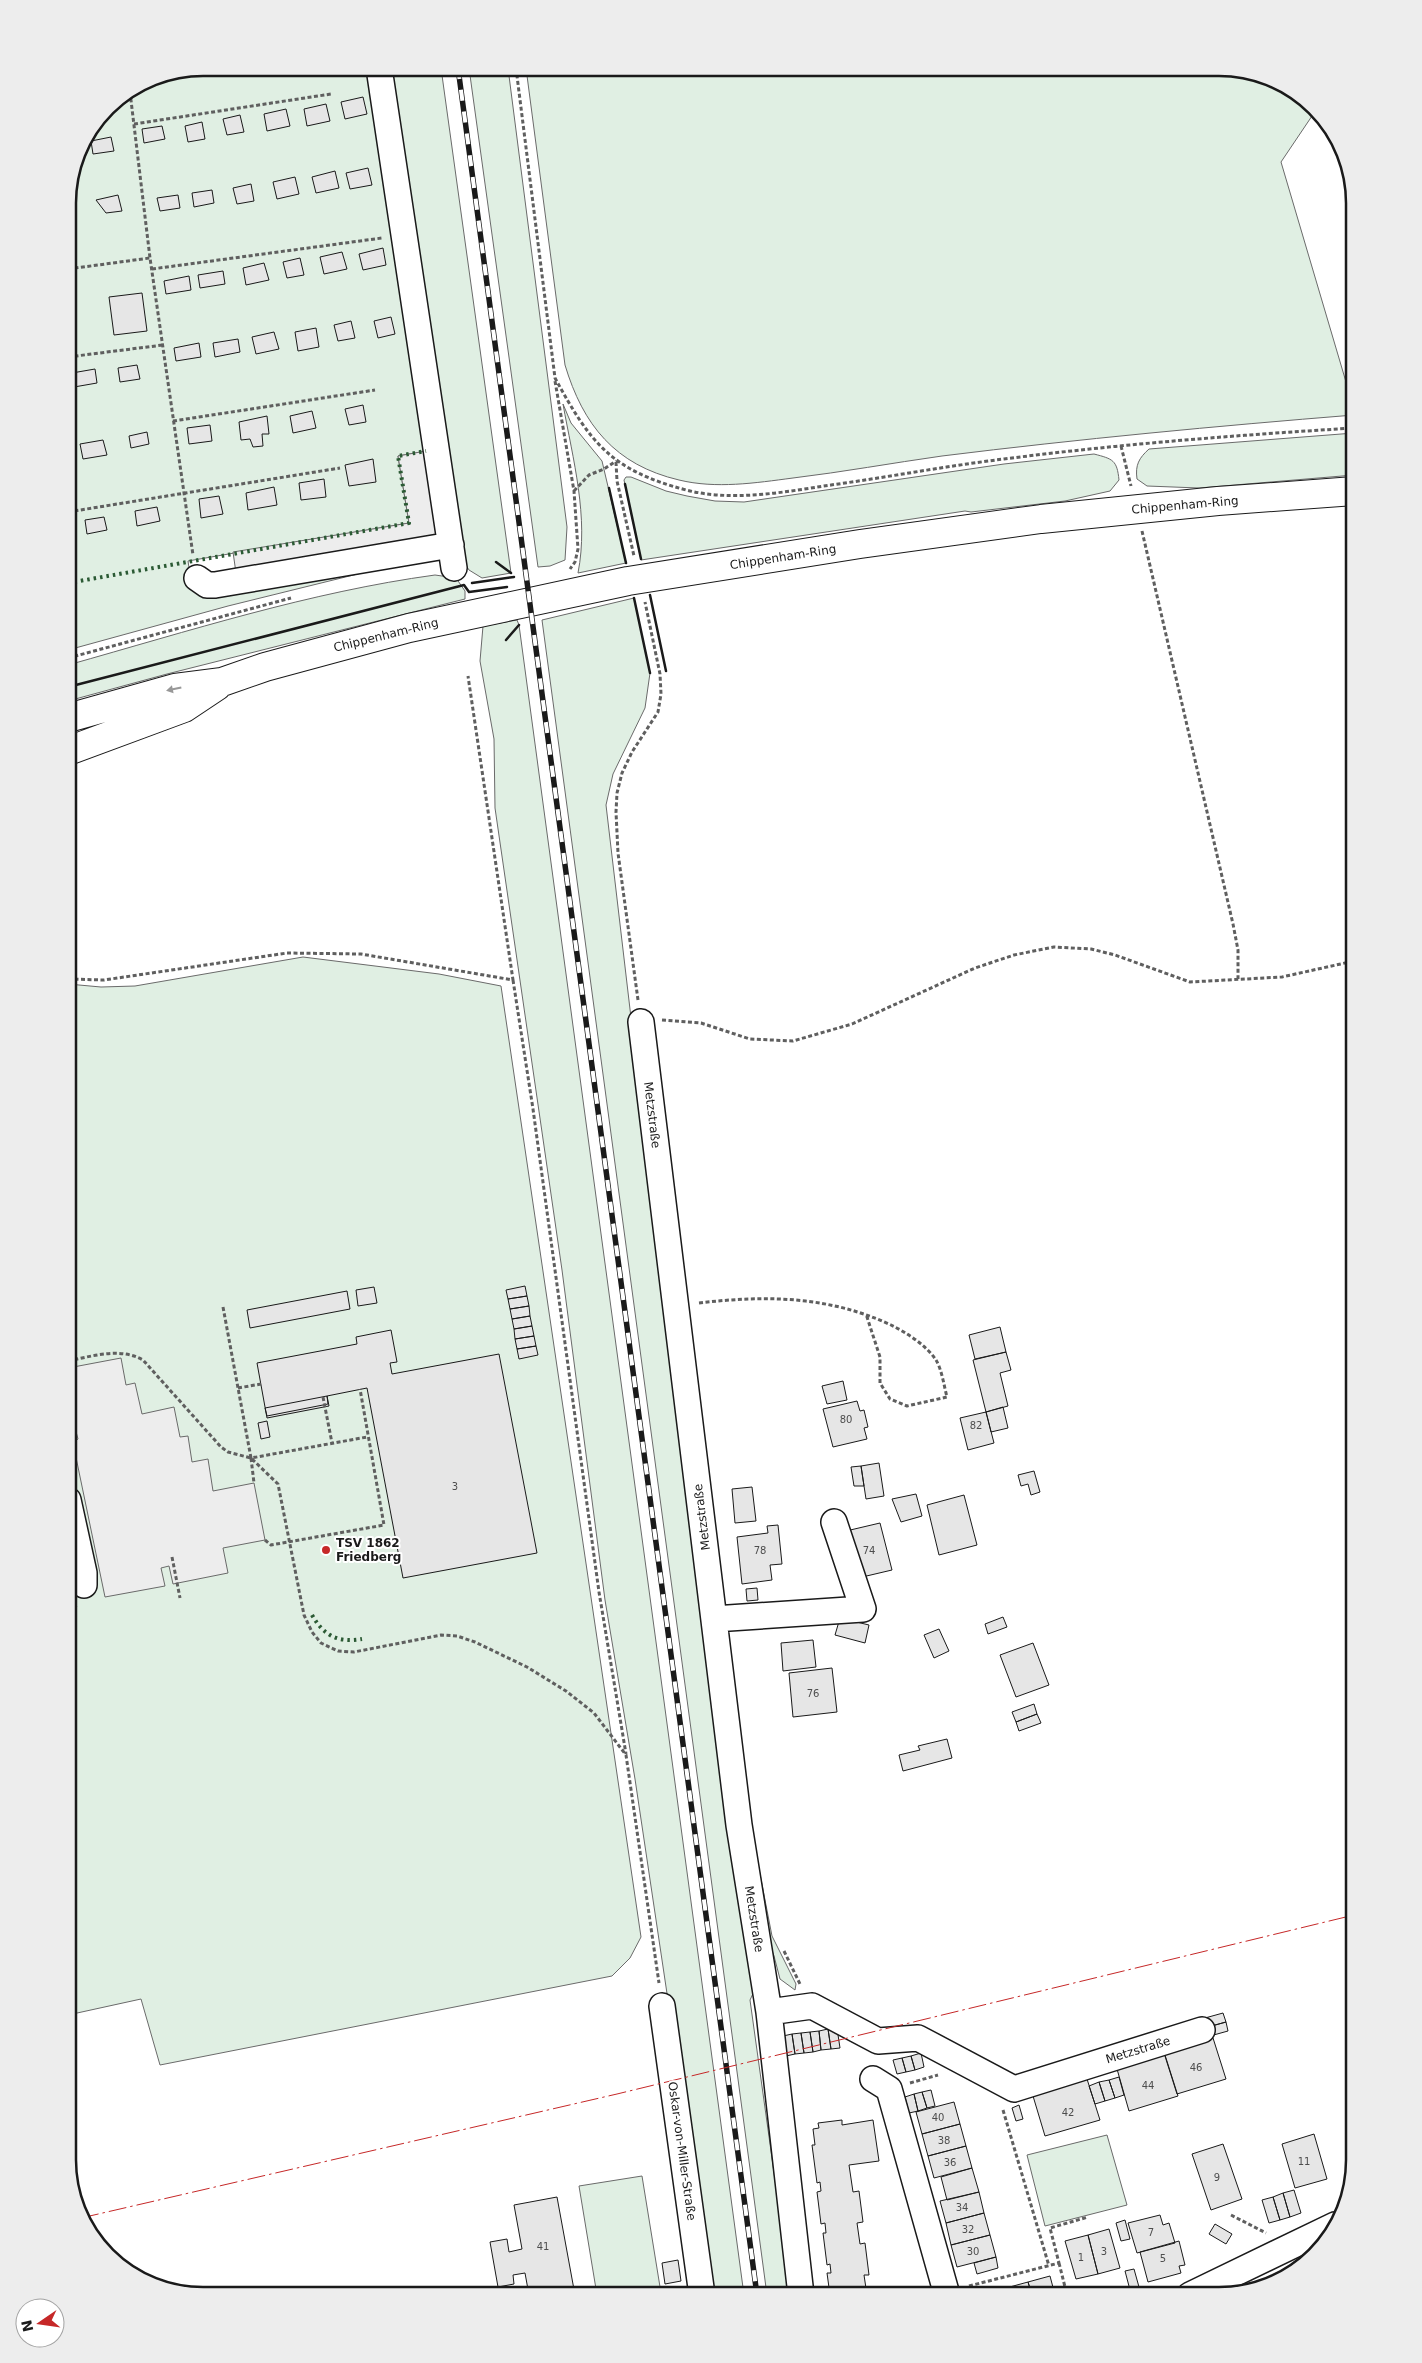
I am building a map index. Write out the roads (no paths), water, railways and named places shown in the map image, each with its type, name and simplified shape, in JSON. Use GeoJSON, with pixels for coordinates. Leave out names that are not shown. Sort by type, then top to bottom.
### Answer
{"type":"FeatureCollection","features":[{"type":"Feature","properties":{"kind":"main road","name":"Chippenham-Ring"},"geometry":{"type":"LineString","coordinates":[[77,716],[175,688],[222,682],[274,665],[409,628],[628,582],[879,542],[1041,519],[1346,492]]}},
{"type":"Feature","properties":{"kind":"main road","name":"Chippenham-Ring"},"geometry":{"type":"LineString","coordinates":[[77,748],[184,708],[222,682]]}},
{"type":"Feature","properties":{"kind":"street"},"geometry":{"type":"LineString","coordinates":[[197,578],[207,585],[215,586],[452,556],[380,77]]}},
{"type":"Feature","properties":{"kind":"street","name":"Metzstraße"},"geometry":{"type":"LineString","coordinates":[[641,1022],[739,1825],[769,2012],[800,2287]]}},
{"type":"Feature","properties":{"kind":"street"},"geometry":{"type":"LineString","coordinates":[[714,1619],[862,1609],[834,1522]]}},
{"type":"Feature","properties":{"kind":"street"},"geometry":{"type":"LineString","coordinates":[[76,1538],[84,1573],[84,1585]]}},
{"type":"Feature","properties":{"kind":"street","name":"Oskar-von-Miller-Straße"},"geometry":{"type":"LineString","coordinates":[[662,2006],[701,2286]]}},
{"type":"Feature","properties":{"kind":"street","name":"Metzstraße"},"geometry":{"type":"LineString","coordinates":[[769,2012],[812,2006],[878,2040],[918,2038],[1014,2089],[1202,2030]]}},
{"type":"Feature","properties":{"kind":"street"},"geometry":{"type":"LineString","coordinates":[[881,2084],[945,2287]]}},
{"type":"Feature","properties":{"kind":"street"},"geometry":{"type":"LineString","coordinates":[[1208,2287],[1324,2230]]}},
{"type":"Feature","properties":{"kind":"railway"},"geometry":{"type":"LineString","coordinates":[[459,77],[756,2287]]}},
{"type":"Feature","properties":{"kind":"place","name":"TSV 1862 Friedberg"},"geometry":{"type":"Point","coordinates":[326,1550]}}]}
